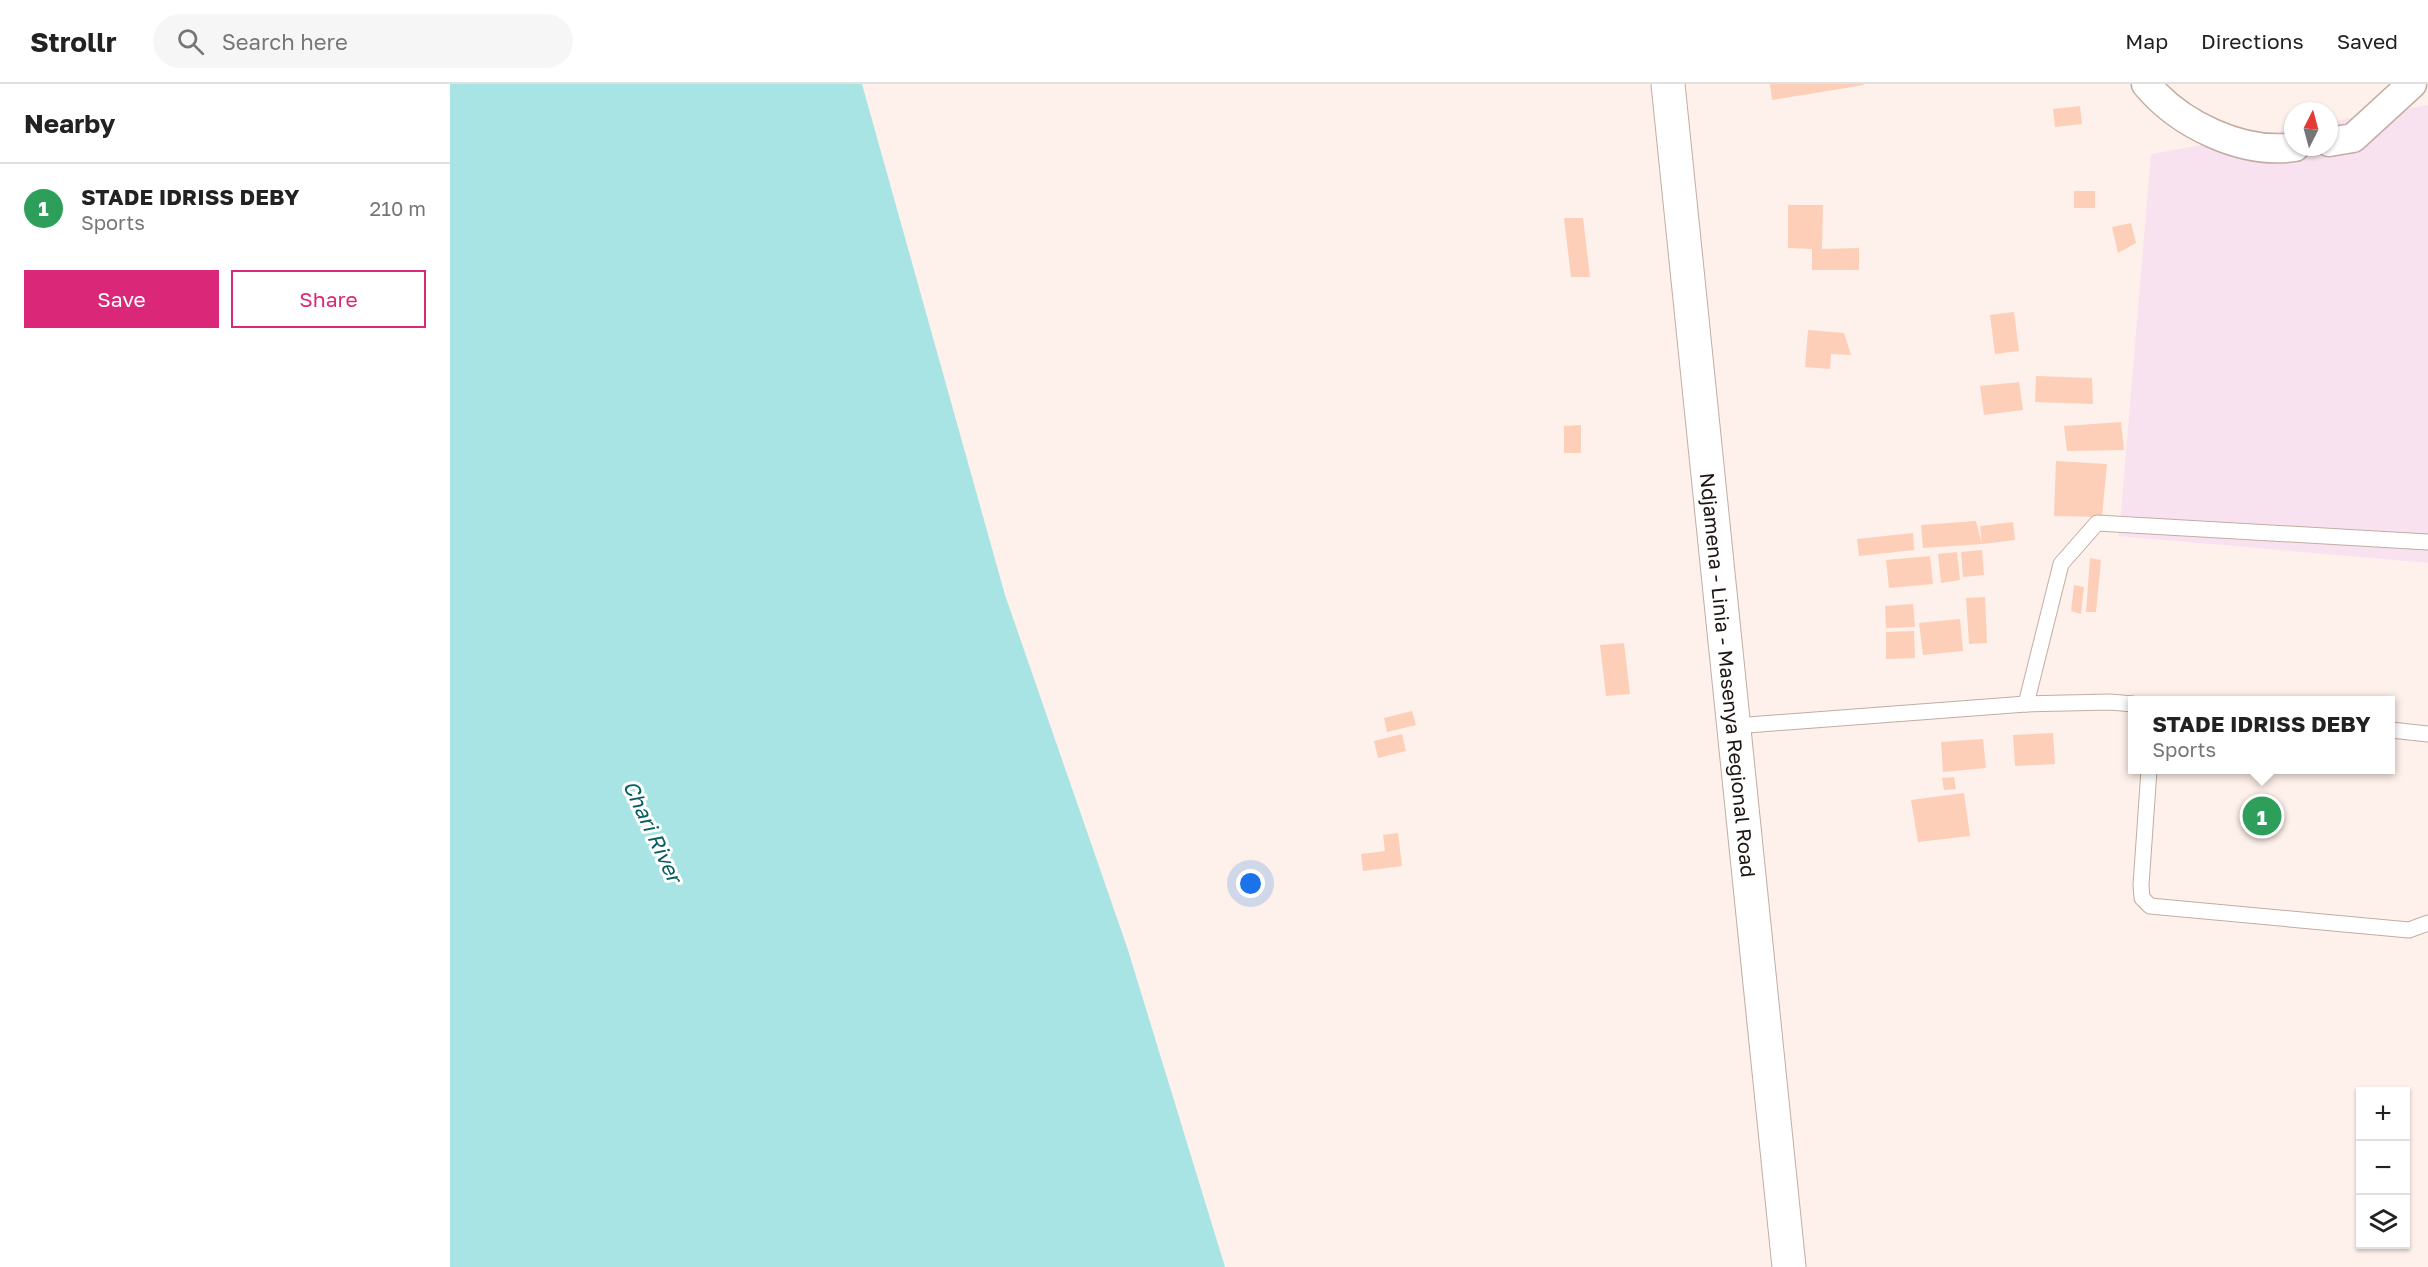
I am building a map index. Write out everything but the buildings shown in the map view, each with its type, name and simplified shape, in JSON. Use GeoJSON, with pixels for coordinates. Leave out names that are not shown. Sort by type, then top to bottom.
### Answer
{"type":"FeatureCollection","features":[{"type":"Feature","properties":{"kind":"main road","name":"Ndjamena - Linia - Masenya Regional Road"},"geometry":{"type":"LineString","coordinates":[[1668,84],[1789,1267]]}},
{"type":"Feature","properties":{"kind":"street"},"geometry":{"type":"LineString","coordinates":[[2146,84],[2163,104],[2224,139],[2277,150],[2284,149]]}},
{"type":"Feature","properties":{"kind":"street"},"geometry":{"type":"LineString","coordinates":[[2338,140],[2353,138],[2412,84]]}},
{"type":"Feature","properties":{"kind":"lane"},"geometry":{"type":"LineString","coordinates":[[2026,704],[2061,564],[2097,523],[2428,542]]}},
{"type":"Feature","properties":{"kind":"lane"},"geometry":{"type":"LineString","coordinates":[[1735,726],[2026,704],[2128,704]]}},
{"type":"Feature","properties":{"kind":"lane"},"geometry":{"type":"LineString","coordinates":[[2395,730],[2428,734]]}},
{"type":"Feature","properties":{"kind":"lane"},"geometry":{"type":"LineString","coordinates":[[2149,774],[2140,885],[2142,898],[2151,906],[2409,930],[2428,923]]}},
{"type":"Feature","properties":{"kind":"shaded area"},"geometry":{"type":"Polygon","coordinates":[[[2428,105],[2428,563],[2119,536],[2151,154],[2284,131],[2284,156],[2338,156],[2338,120],[2428,105]]]}},
{"type":"Feature","properties":{"kind":"water","name":"Chari River"},"geometry":{"type":"Polygon","coordinates":[[[450,84],[862,84],[1005,595],[1128,950],[1225,1267],[450,1267],[450,84]]]}},
{"type":"Feature","properties":{"kind":"place","name":"STADE IDRISS DEBY"},"geometry":{"type":"Point","coordinates":[2262,816]}}]}
